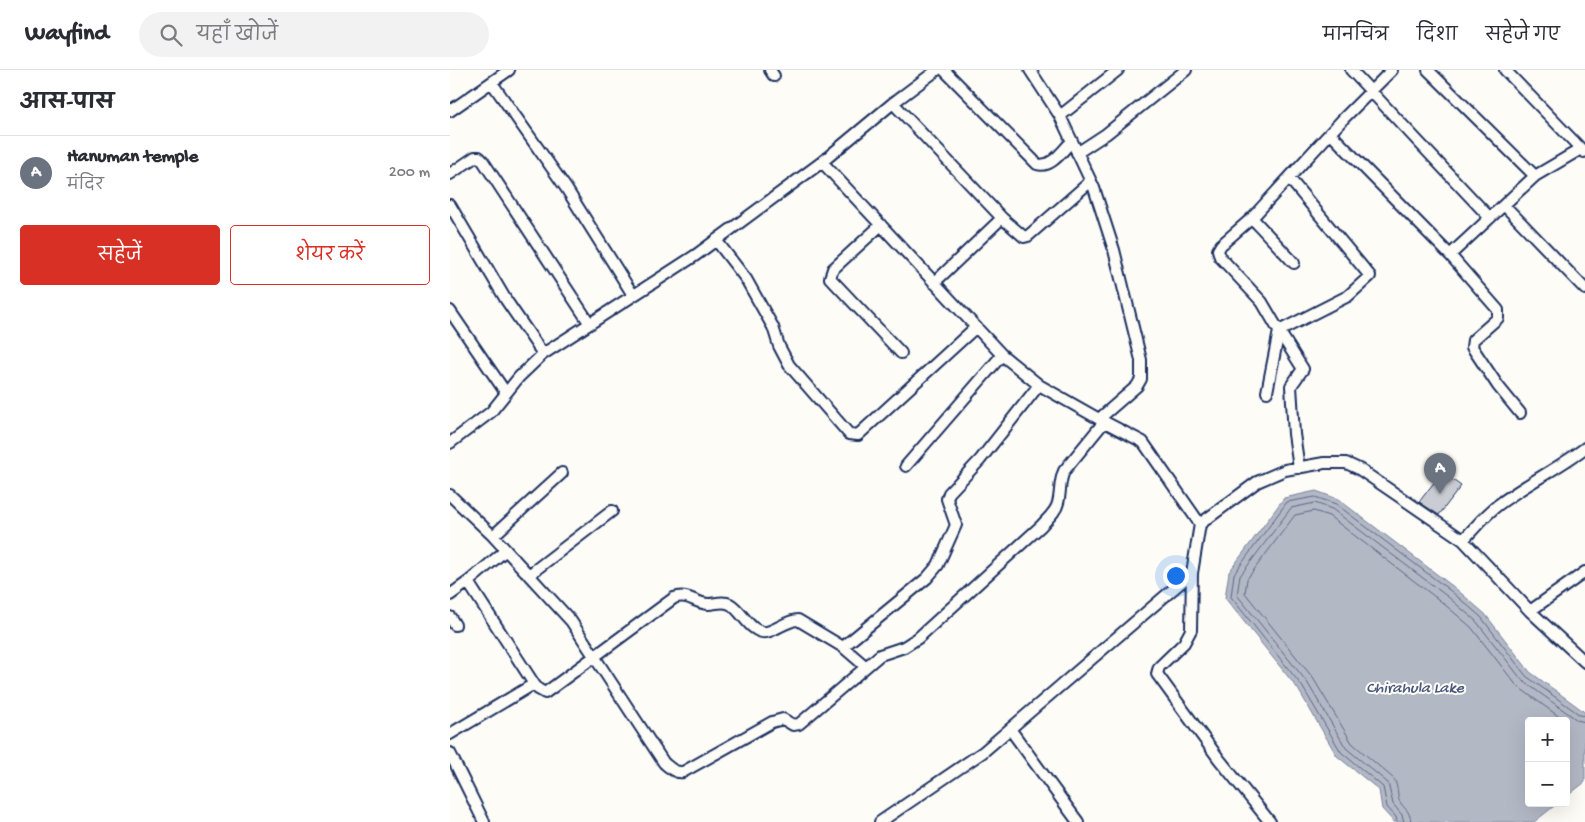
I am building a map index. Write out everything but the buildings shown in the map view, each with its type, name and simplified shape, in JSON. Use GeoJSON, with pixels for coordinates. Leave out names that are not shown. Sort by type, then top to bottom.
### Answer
{"type":"FeatureCollection","features":[{"type":"Feature","properties":{"kind":"street"},"geometry":{"type":"LineString","coordinates":[[450,111],[509,70]]}},
{"type":"Feature","properties":{"kind":"street"},"geometry":{"type":"LineString","coordinates":[[450,496],[530,574],[571,621],[664,763],[678,772],[683,772],[772,722],[783,719],[793,725],[799,724],[880,655],[904,647],[918,638],[1054,512],[1058,503],[1060,479],[1064,471],[1101,420],[1137,386],[1141,379],[1141,360],[1114,250],[1091,182],[1060,116],[1030,70]]}},
{"type":"Feature","properties":{"kind":"street"},"geometry":{"type":"LineString","coordinates":[[1060,116],[1118,70]]}},
{"type":"Feature","properties":{"kind":"street"},"geometry":{"type":"LineString","coordinates":[[1077,153],[1106,134],[1186,70]]}},
{"type":"Feature","properties":{"kind":"street"},"geometry":{"type":"LineString","coordinates":[[1351,70],[1490,218]]}},
{"type":"Feature","properties":{"kind":"street"},"geometry":{"type":"LineString","coordinates":[[1299,468],[1294,434],[1291,386],[1303,369],[1262,302],[1220,257],[1218,250],[1221,245],[1252,218],[1392,70]]}},
{"type":"Feature","properties":{"kind":"street"},"geometry":{"type":"LineString","coordinates":[[1428,70],[1535,176]]}},
{"type":"Feature","properties":{"kind":"street"},"geometry":{"type":"LineString","coordinates":[[1450,256],[1535,176],[1583,151],[1505,70]]}},
{"type":"Feature","properties":{"kind":"street"},"geometry":{"type":"LineString","coordinates":[[450,443],[491,412],[519,377],[543,354],[716,240],[822,162],[893,103],[937,71],[1037,164],[1044,165],[1050,163],[1072,141]]}},
{"type":"Feature","properties":{"kind":"street"},"geometry":{"type":"LineString","coordinates":[[492,83],[566,188],[633,295]]}},
{"type":"Feature","properties":{"kind":"street"},"geometry":{"type":"LineString","coordinates":[[893,103],[1002,218],[1024,237],[1028,236],[1091,182]]}},
{"type":"Feature","properties":{"kind":"street"},"geometry":{"type":"LineString","coordinates":[[1331,134],[1450,256],[1498,310],[1498,318],[1473,340],[1472,347],[1498,386],[1520,413]]}},
{"type":"Feature","properties":{"kind":"street"},"geometry":{"type":"LineString","coordinates":[[450,174],[475,157],[479,157],[483,161],[590,324]]}},
{"type":"Feature","properties":{"kind":"street"},"geometry":{"type":"LineString","coordinates":[[822,162],[1002,355],[1039,385],[1143,442],[1200,524],[1192,573],[1191,630],[1184,643],[1159,667],[1157,674],[1219,760],[1270,822]]}},
{"type":"Feature","properties":{"kind":"street"},"geometry":{"type":"LineString","coordinates":[[1279,331],[1348,296],[1370,276],[1289,178]]}},
{"type":"Feature","properties":{"kind":"street"},"geometry":{"type":"LineString","coordinates":[[450,205],[506,300],[543,354]]}},
{"type":"Feature","properties":{"kind":"street"},"geometry":{"type":"LineString","coordinates":[[1504,205],[1585,289]]}},
{"type":"Feature","properties":{"kind":"street"},"geometry":{"type":"LineString","coordinates":[[934,283],[1002,218]]}},
{"type":"Feature","properties":{"kind":"street"},"geometry":{"type":"LineString","coordinates":[[1252,218],[1294,263]]}},
{"type":"Feature","properties":{"kind":"street"},"geometry":{"type":"LineString","coordinates":[[881,225],[833,268],[830,278],[901,353]]}},
{"type":"Feature","properties":{"kind":"street"},"geometry":{"type":"LineString","coordinates":[[716,240],[746,279],[773,327],[779,346],[789,365],[848,434],[852,436],[858,435],[976,327]]}},
{"type":"Feature","properties":{"kind":"street"},"geometry":{"type":"LineString","coordinates":[[450,311],[506,393]]}},
{"type":"Feature","properties":{"kind":"street"},"geometry":{"type":"LineString","coordinates":[[1267,392],[1279,331]]}},
{"type":"Feature","properties":{"kind":"street"},"geometry":{"type":"LineString","coordinates":[[906,466],[1002,355]]}},
{"type":"Feature","properties":{"kind":"street"},"geometry":{"type":"LineString","coordinates":[[843,647],[927,578],[938,565],[956,525],[947,499],[949,493],[980,460],[1039,385]]}},
{"type":"Feature","properties":{"kind":"street"},"geometry":{"type":"LineString","coordinates":[[1463,540],[1496,507],[1585,448]]}},
{"type":"Feature","properties":{"kind":"street"},"geometry":{"type":"LineString","coordinates":[[1200,524],[1257,482],[1285,470],[1324,464],[1346,463],[1359,469],[1463,540],[1530,611],[1585,662]]}},
{"type":"Feature","properties":{"kind":"street"},"geometry":{"type":"LineString","coordinates":[[493,536],[562,472]]}},
{"type":"Feature","properties":{"kind":"street"},"geometry":{"type":"LineString","coordinates":[[530,574],[612,511]]}},
{"type":"Feature","properties":{"kind":"street"},"geometry":{"type":"LineString","coordinates":[[450,595],[506,550]]}},
{"type":"Feature","properties":{"kind":"street"},"geometry":{"type":"LineString","coordinates":[[1530,611],[1585,572]]}},
{"type":"Feature","properties":{"kind":"street"},"geometry":{"type":"LineString","coordinates":[[880,822],[895,818],[983,752],[1192,573]]}},
{"type":"Feature","properties":{"kind":"street"},"geometry":{"type":"LineString","coordinates":[[468,582],[541,692],[548,691],[674,598],[682,596],[706,604],[724,602],[732,605],[755,629],[762,632],[767,632],[792,620],[798,620],[843,647],[865,666]]}},
{"type":"Feature","properties":{"kind":"street"},"geometry":{"type":"LineString","coordinates":[[450,734],[534,684]]}},
{"type":"Feature","properties":{"kind":"street"},"geometry":{"type":"LineString","coordinates":[[1010,729],[1078,822]]}},
{"type":"Feature","properties":{"kind":"street"},"geometry":{"type":"LineString","coordinates":[[450,753],[484,822]]}},
{"type":"Feature","properties":{"kind":"water","name":"Chirahula Lake"},"geometry":{"type":"Polygon","coordinates":[[[1316,491],[1338,499],[1455,588],[1485,614],[1530,672],[1585,713],[1585,782],[1570,794],[1570,717],[1525,717],[1525,807],[1553,807],[1534,822],[1394,822],[1382,809],[1379,790],[1337,756],[1298,689],[1225,598],[1229,572],[1284,498],[1316,491]]]}},
{"type":"Feature","properties":{"kind":"place","name":"Hanuman temple"},"geometry":{"type":"Point","coordinates":[1440,494]}}]}
